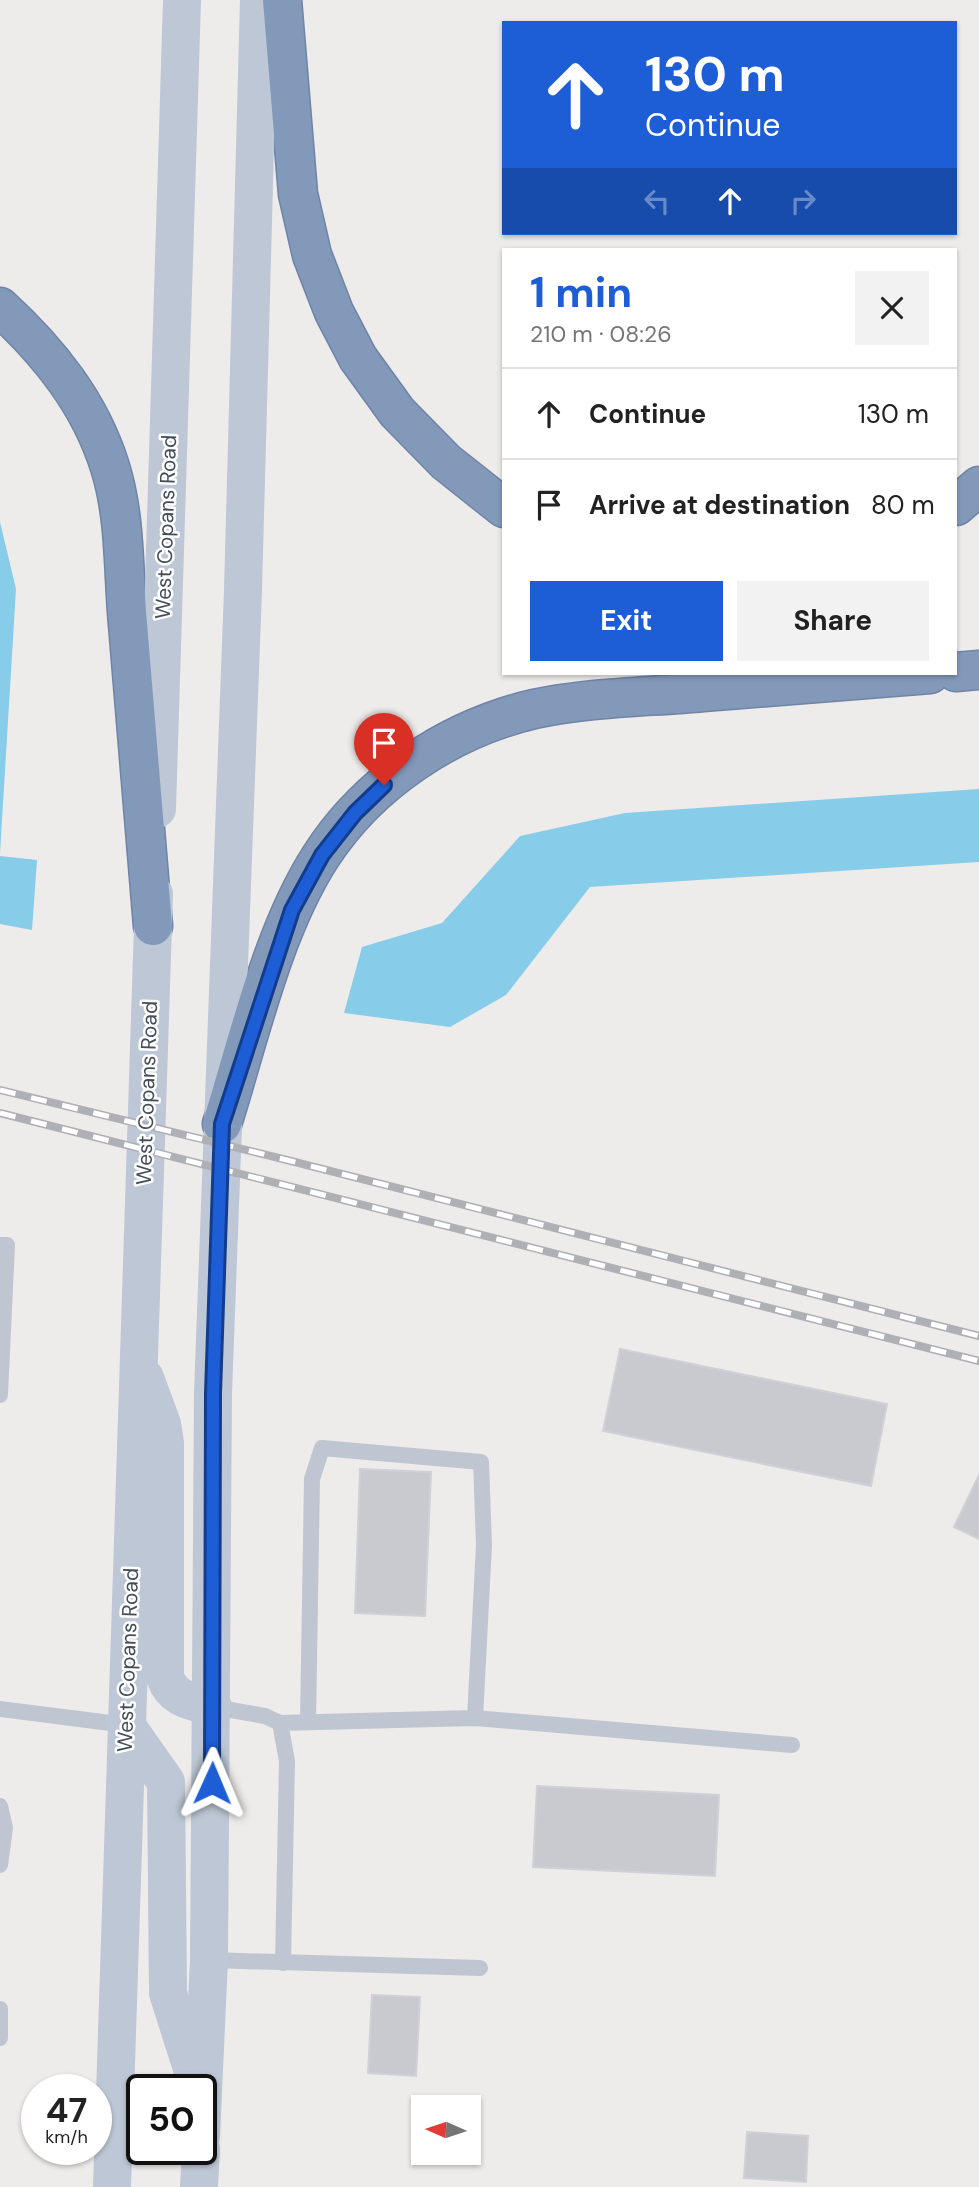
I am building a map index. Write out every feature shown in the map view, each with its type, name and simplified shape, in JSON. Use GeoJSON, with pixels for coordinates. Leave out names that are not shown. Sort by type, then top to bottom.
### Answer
{"type":"FeatureCollection","features":[{"type":"Feature","properties":{"kind":"highway"},"geometry":{"type":"LineString","coordinates":[[282,0],[298,194],[312,255],[334,312],[358,358],[397,412],[446,462],[502,506]]}},
{"type":"Feature","properties":{"kind":"highway"},"geometry":{"type":"LineString","coordinates":[[0,307],[46,352],[82,403],[109,465],[117,495],[122,524],[153,926]]}},
{"type":"Feature","properties":{"kind":"highway"},"geometry":{"type":"LineString","coordinates":[[957,505],[979,486]]}},
{"type":"Feature","properties":{"kind":"highway"},"geometry":{"type":"LineString","coordinates":[[957,672],[979,670]]}},
{"type":"Feature","properties":{"kind":"highway"},"geometry":{"type":"LineString","coordinates":[[222,1124],[280,939],[307,881],[322,855],[372,794],[420,759],[470,731],[537,709],[616,699],[917,675]]}},
{"type":"Feature","properties":{"kind":"main road","name":"West Copans Road"},"geometry":{"type":"LineString","coordinates":[[112,2187],[182,0]]}},
{"type":"Feature","properties":{"kind":"main road"},"geometry":{"type":"LineString","coordinates":[[203,2074],[209,1961],[213,1707],[213,1393],[243,590],[259,0]]}},
{"type":"Feature","properties":{"kind":"main road"},"geometry":{"type":"LineString","coordinates":[[137,1356],[162,1424],[165,1443],[164,1677],[169,1690],[181,1699],[213,1707]]}},
{"type":"Feature","properties":{"kind":"main road"},"geometry":{"type":"LineString","coordinates":[[126,1725],[166,1782],[167,1993],[191,2074]]}},
{"type":"Feature","properties":{"kind":"main road"},"geometry":{"type":"LineString","coordinates":[[199,2187],[200,2165]]}},
{"type":"Feature","properties":{"kind":"lane"},"geometry":{"type":"LineString","coordinates":[[0,1245],[6,1245],[0,1395]]}},
{"type":"Feature","properties":{"kind":"lane"},"geometry":{"type":"LineString","coordinates":[[308,1722],[312,1479],[322,1448],[481,1462],[485,1545],[475,1718]]}},
{"type":"Feature","properties":{"kind":"lane"},"geometry":{"type":"LineString","coordinates":[[213,1707],[265,1716],[280,1723],[475,1718],[792,1745]]}},
{"type":"Feature","properties":{"kind":"lane"},"geometry":{"type":"LineString","coordinates":[[0,1709],[126,1725]]}},
{"type":"Feature","properties":{"kind":"lane"},"geometry":{"type":"LineString","coordinates":[[280,1723],[287,1761],[283,1963]]}},
{"type":"Feature","properties":{"kind":"lane"},"geometry":{"type":"LineString","coordinates":[[0,1806],[5,1828],[0,1865]]}},
{"type":"Feature","properties":{"kind":"lane"},"geometry":{"type":"LineString","coordinates":[[209,1961],[480,1968]]}},
{"type":"Feature","properties":{"kind":"lane"},"geometry":{"type":"LineString","coordinates":[[0,2009],[0,2038]]}},
{"type":"Feature","properties":{"kind":"water"},"geometry":{"type":"Polygon","coordinates":[[[0,522],[16,589],[0,853],[0,522]]]}},
{"type":"Feature","properties":{"kind":"water"},"geometry":{"type":"Polygon","coordinates":[[[979,789],[979,862],[590,887],[506,995],[450,1027],[344,1013],[362,947],[442,923],[520,836],[625,813],[979,789]]]}},
{"type":"Feature","properties":{"kind":"water"},"geometry":{"type":"Polygon","coordinates":[[[0,856],[37,860],[32,930],[0,924],[0,856]]]}},
{"type":"Feature","properties":{"kind":"building"},"geometry":{"type":"Polygon","coordinates":[[[620,1349],[887,1404],[871,1486],[603,1431],[620,1349]]]}},
{"type":"Feature","properties":{"kind":"building"},"geometry":{"type":"Polygon","coordinates":[[[360,1469],[431,1472],[425,1616],[355,1613],[360,1469]]]}},
{"type":"Feature","properties":{"kind":"building"},"geometry":{"type":"Polygon","coordinates":[[[979,1475],[979,1539],[954,1527],[979,1475]]]}},
{"type":"Feature","properties":{"kind":"building"},"geometry":{"type":"Polygon","coordinates":[[[537,1786],[719,1795],[715,1876],[533,1867],[537,1786]]]}},
{"type":"Feature","properties":{"kind":"building"},"geometry":{"type":"Polygon","coordinates":[[[372,1995],[420,1997],[416,2076],[368,2073],[372,1995]]]}},
{"type":"Feature","properties":{"kind":"building"},"geometry":{"type":"Polygon","coordinates":[[[747,2132],[808,2136],[806,2182],[744,2178],[747,2132]]]}},
{"type":"Feature","properties":{"kind":"railway"},"geometry":{"type":"LineString","coordinates":[[0,1090],[979,1336]]}},
{"type":"Feature","properties":{"kind":"railway"},"geometry":{"type":"LineString","coordinates":[[0,1113],[979,1361]]}},
{"type":"Feature","properties":{"kind":"route"},"geometry":{"type":"LineString","coordinates":[[212,1783],[213,1393],[222,1124],[280,939],[292,910],[322,855],[355,813],[384,785]]}}]}
